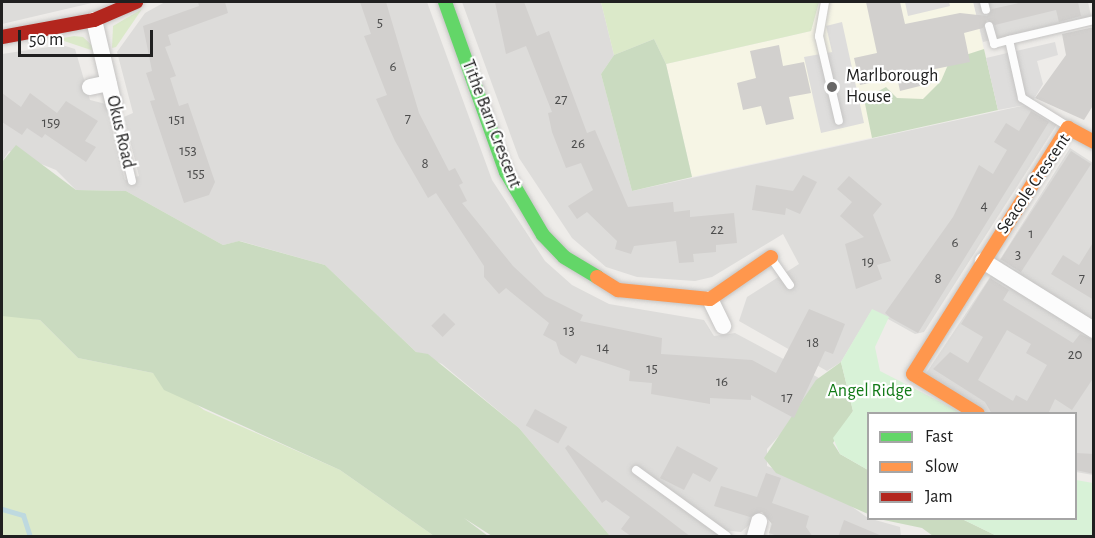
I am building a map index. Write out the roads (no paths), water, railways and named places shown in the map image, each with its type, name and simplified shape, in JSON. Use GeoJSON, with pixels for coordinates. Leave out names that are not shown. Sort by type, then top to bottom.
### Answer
{"type":"FeatureCollection","features":[{"type":"Feature","properties":{"kind":"street"},"geometry":{"type":"LineString","coordinates":[[2,37],[94,20],[136,2]]}},
{"type":"Feature","properties":{"kind":"street","name":"Tithe Barn Crescent"},"geometry":{"type":"LineString","coordinates":[[446,2],[506,172],[543,235],[590,277],[618,290],[710,299]]}},
{"type":"Feature","properties":{"kind":"street","name":"Okus Road"},"geometry":{"type":"LineString","coordinates":[[94,20],[114,105]]}},
{"type":"Feature","properties":{"kind":"street","name":"Okus Road"},"geometry":{"type":"LineString","coordinates":[[90,87],[109,83]]}},
{"type":"Feature","properties":{"kind":"street","name":"Seacole Crescent"},"geometry":{"type":"LineString","coordinates":[[975,412],[913,374],[1068,128],[1094,142]]}},
{"type":"Feature","properties":{"kind":"street"},"geometry":{"type":"LineString","coordinates":[[723,326],[710,299],[771,257]]}},
{"type":"Feature","properties":{"kind":"street"},"geometry":{"type":"LineString","coordinates":[[983,261],[1094,330]]}},
{"type":"Feature","properties":{"kind":"lane"},"geometry":{"type":"LineString","coordinates":[[825,2],[819,36],[840,121]]}},
{"type":"Feature","properties":{"kind":"lane"},"geometry":{"type":"LineString","coordinates":[[989,26],[994,44],[1094,20]]}},
{"type":"Feature","properties":{"kind":"lane"},"geometry":{"type":"LineString","coordinates":[[1009,40],[1022,98],[1068,128]]}},
{"type":"Feature","properties":{"kind":"lane","name":"Okus Road"},"geometry":{"type":"LineString","coordinates":[[114,105],[132,181]]}},
{"type":"Feature","properties":{"kind":"lane"},"geometry":{"type":"LineString","coordinates":[[771,257],[790,285]]}},
{"type":"Feature","properties":{"kind":"lane"},"geometry":{"type":"LineString","coordinates":[[636,470],[727,537]]}},
{"type":"Feature","properties":{"kind":"waterway"},"geometry":{"type":"LineString","coordinates":[[2,509],[23,515],[30,536]]}},
{"type":"Feature","properties":{"kind":"place","name":"Marlborough House"},"geometry":{"type":"Point","coordinates":[832,87]}},
{"type":"Feature","properties":{"kind":"park label","name":"Angel Ridge"},"geometry":{"type":"Point","coordinates":[870,391]}}]}
